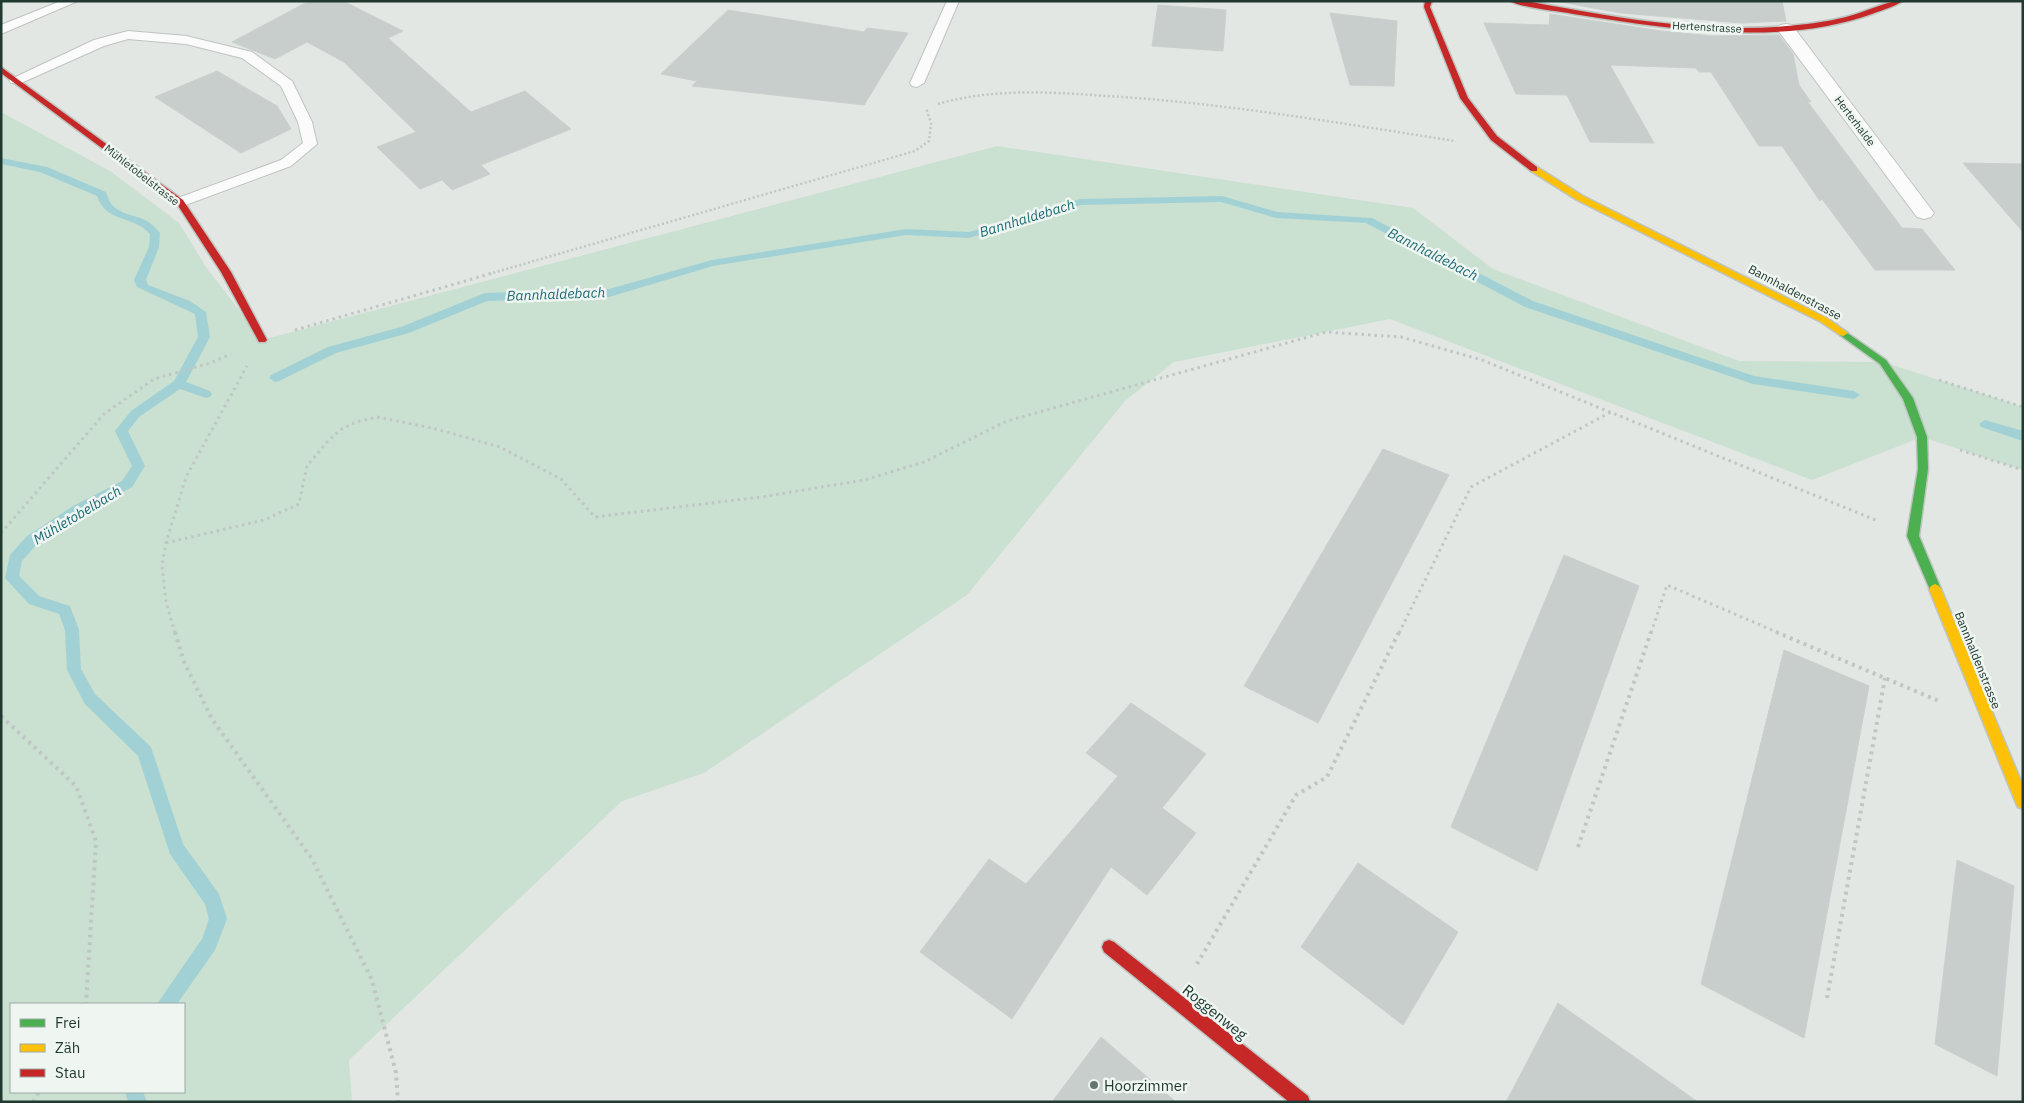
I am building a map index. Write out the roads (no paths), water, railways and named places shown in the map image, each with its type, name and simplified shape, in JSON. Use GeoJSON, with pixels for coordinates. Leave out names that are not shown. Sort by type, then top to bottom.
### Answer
{"type":"FeatureCollection","features":[{"type":"Feature","properties":{"kind":"street","name":"Bannhaldenstrasse"},"geometry":{"type":"LineString","coordinates":[[1429,1],[1426,7],[1464,98],[1483,126],[1510,150],[1537,171],[1580,198],[1824,320],[1883,362],[1908,398],[1922,437],[1924,469],[1913,536],[2023,803]]}},
{"type":"Feature","properties":{"kind":"street","name":"Hertenstrasse"},"geometry":{"type":"LineString","coordinates":[[1513,1],[1581,15],[1698,28],[1786,29],[1822,26],[1852,19],[1900,1]]}},
{"type":"Feature","properties":{"kind":"street","name":"Herterhalde"},"geometry":{"type":"LineString","coordinates":[[1786,29],[1924,214]]}},
{"type":"Feature","properties":{"kind":"street","name":"Mühletobelstrasse"},"geometry":{"type":"LineString","coordinates":[[1,69],[180,202],[226,272],[262,340]]}},
{"type":"Feature","properties":{"kind":"street","name":"Roggenweg"},"geometry":{"type":"LineString","coordinates":[[1109,947],[1302,1102]]}},
{"type":"Feature","properties":{"kind":"lane"},"geometry":{"type":"LineString","coordinates":[[1,30],[72,1]]}},
{"type":"Feature","properties":{"kind":"lane"},"geometry":{"type":"LineString","coordinates":[[917,82],[953,1]]}},
{"type":"Feature","properties":{"kind":"lane"},"geometry":{"type":"LineString","coordinates":[[16,80],[99,43],[128,36],[186,40],[247,55],[287,84],[305,122],[310,144],[286,163],[180,202]]}},
{"type":"Feature","properties":{"kind":"waterway","name":"Mühletobelbach"},"geometry":{"type":"LineString","coordinates":[[1,161],[43,169],[102,194],[106,206],[115,212],[146,223],[155,233],[154,247],[140,280],[143,287],[193,307],[200,312],[204,337],[179,384]]}},
{"type":"Feature","properties":{"kind":"waterway","name":"Bannhaldebach"},"geometry":{"type":"LineString","coordinates":[[275,378],[332,350],[405,330],[485,297],[609,293],[712,263],[906,232],[969,235],[1080,202],[1222,199],[1276,215],[1368,220],[1529,304],[1753,380],[1854,395]]}},
{"type":"Feature","properties":{"kind":"waterway","name":"Mühletobelbach"},"geometry":{"type":"LineString","coordinates":[[167,1003],[209,944],[218,919],[213,900],[176,848],[145,752],[90,699],[74,670],[72,630],[65,610],[34,600],[12,578],[15,559],[32,540],[80,509],[127,484],[139,466],[131,447],[121,431],[135,414],[179,384]]}},
{"type":"Feature","properties":{"kind":"waterway","name":"Bannhaldebach"},"geometry":{"type":"LineString","coordinates":[[179,384],[206,394]]}},
{"type":"Feature","properties":{"kind":"waterway","name":"Bannhaldebach"},"geometry":{"type":"LineString","coordinates":[[1985,424],[2023,436]]}},
{"type":"Feature","properties":{"kind":"waterway","name":"Mühletobelbach"},"geometry":{"type":"LineString","coordinates":[[134,1093],[138,1102]]}},
{"type":"Feature","properties":{"kind":"place","name":"Hoorzimmer"},"geometry":{"type":"Point","coordinates":[1094,1085]}}]}
